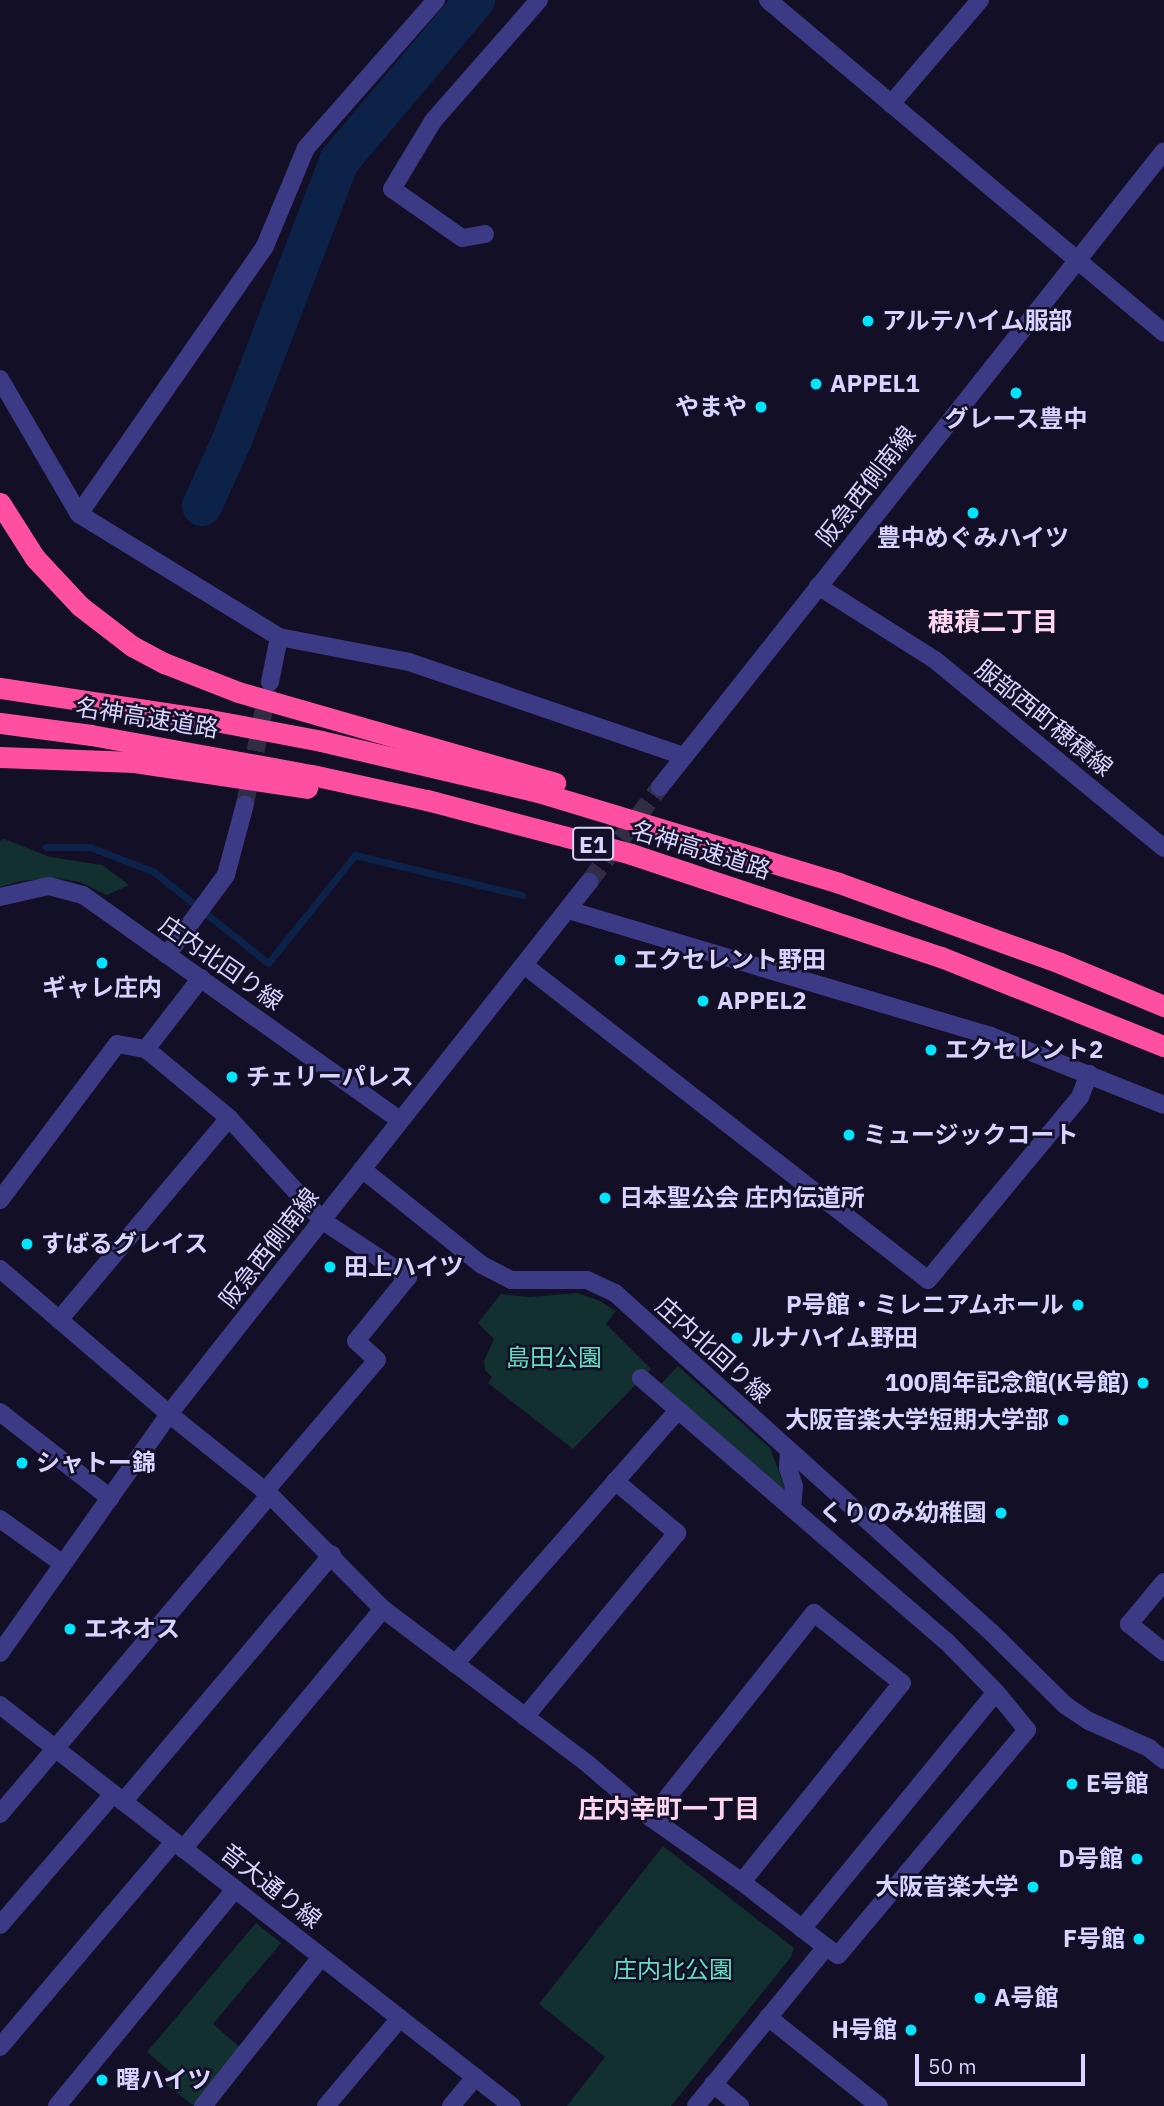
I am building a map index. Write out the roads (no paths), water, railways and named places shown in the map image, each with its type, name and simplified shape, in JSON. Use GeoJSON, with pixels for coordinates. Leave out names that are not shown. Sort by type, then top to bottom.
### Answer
{"type":"FeatureCollection","features":[{"type":"Feature","properties":{"kind":"highway"},"geometry":{"type":"LineString","coordinates":[[0,503],[34,558],[80,606],[132,646],[164,663],[238,692],[553,782],[742,841],[839,876],[951,922]]}},
{"type":"Feature","properties":{"kind":"highway","name":"名神高速道路"},"geometry":{"type":"LineString","coordinates":[[0,688],[205,719],[321,741],[538,792],[740,851],[951,922],[1164,1006]]}},
{"type":"Feature","properties":{"kind":"highway","name":"名神高速道路"},"geometry":{"type":"LineString","coordinates":[[0,723],[201,753],[427,800],[631,854],[941,957],[1164,1046]]}},
{"type":"Feature","properties":{"kind":"highway"},"geometry":{"type":"LineString","coordinates":[[0,757],[134,762],[303,787],[530,835],[725,884]]}},
{"type":"Feature","properties":{"kind":"street"},"geometry":{"type":"LineString","coordinates":[[79,514],[265,246],[306,148],[436,0]]}},
{"type":"Feature","properties":{"kind":"street"},"geometry":{"type":"LineString","coordinates":[[485,234],[462,238],[392,189],[433,121],[539,0]]}},
{"type":"Feature","properties":{"kind":"street"},"geometry":{"type":"LineString","coordinates":[[768,0],[1164,333]]}},
{"type":"Feature","properties":{"kind":"street"},"geometry":{"type":"LineString","coordinates":[[891,104],[980,0]]}},
{"type":"Feature","properties":{"kind":"street","name":"阪急西側南線"},"geometry":{"type":"LineString","coordinates":[[660,787],[1164,151]]}},
{"type":"Feature","properties":{"kind":"street"},"geometry":{"type":"LineString","coordinates":[[0,379],[79,514],[279,637],[408,662],[684,756]]}},
{"type":"Feature","properties":{"kind":"street","name":"服部西町穂積線"},"geometry":{"type":"LineString","coordinates":[[818,586],[935,660],[1164,848]]}},
{"type":"Feature","properties":{"kind":"street"},"geometry":{"type":"LineString","coordinates":[[270,682],[279,637]]}},
{"type":"Feature","properties":{"kind":"street"},"geometry":{"type":"LineString","coordinates":[[167,955],[226,876],[245,804]]}},
{"type":"Feature","properties":{"kind":"street","name":"阪急西側南線"},"geometry":{"type":"LineString","coordinates":[[0,1653],[169,1414],[589,882]]}},
{"type":"Feature","properties":{"kind":"street","name":"庄内北回り線"},"geometry":{"type":"LineString","coordinates":[[0,897],[49,886],[83,895],[400,1120]]}},
{"type":"Feature","properties":{"kind":"street"},"geometry":{"type":"LineString","coordinates":[[568,910],[991,1036],[1164,1105]]}},
{"type":"Feature","properties":{"kind":"street"},"geometry":{"type":"LineString","coordinates":[[524,965],[928,1280],[1080,1097],[1089,1074]]}},
{"type":"Feature","properties":{"kind":"street"},"geometry":{"type":"LineString","coordinates":[[146,1049],[201,978]]}},
{"type":"Feature","properties":{"kind":"street"},"geometry":{"type":"LineString","coordinates":[[0,1200],[117,1044],[146,1049],[229,1118],[323,1221],[408,1277],[356,1341],[377,1360],[57,1750],[0,1814]]}},
{"type":"Feature","properties":{"kind":"street"},"geometry":{"type":"LineString","coordinates":[[59,1320],[229,1118]]}},
{"type":"Feature","properties":{"kind":"street","name":"庄内北回り線"},"geometry":{"type":"LineString","coordinates":[[362,1169],[482,1265],[511,1280],[587,1280],[615,1293],[991,1632],[1065,1705],[1089,1721],[1149,1748],[1164,1760]]}},
{"type":"Feature","properties":{"kind":"street"},"geometry":{"type":"LineString","coordinates":[[0,1269],[169,1414],[268,1493],[383,1609],[525,1717],[651,1818],[742,1882],[838,1955],[1027,1730],[996,1692],[947,1641],[641,1378]]}},
{"type":"Feature","properties":{"kind":"street"},"geometry":{"type":"LineString","coordinates":[[455,1664],[678,1410]]}},
{"type":"Feature","properties":{"kind":"street"},"geometry":{"type":"LineString","coordinates":[[0,1412],[110,1497]]}},
{"type":"Feature","properties":{"kind":"street"},"geometry":{"type":"LineString","coordinates":[[787,1503],[793,1486],[788,1468],[789,1452]]}},
{"type":"Feature","properties":{"kind":"street"},"geometry":{"type":"LineString","coordinates":[[525,1717],[677,1533],[615,1481]]}},
{"type":"Feature","properties":{"kind":"street"},"geometry":{"type":"LineString","coordinates":[[0,1518],[63,1564]]}},
{"type":"Feature","properties":{"kind":"street"},"geometry":{"type":"LineString","coordinates":[[0,1925],[118,1798],[332,1555]]}},
{"type":"Feature","properties":{"kind":"street"},"geometry":{"type":"LineString","coordinates":[[1164,1582],[1129,1624],[1164,1652]]}},
{"type":"Feature","properties":{"kind":"street"},"geometry":{"type":"LineString","coordinates":[[0,2047],[383,1609]]}},
{"type":"Feature","properties":{"kind":"street"},"geometry":{"type":"LineString","coordinates":[[651,1818],[814,1613],[902,1684],[742,1882]]}},
{"type":"Feature","properties":{"kind":"street"},"geometry":{"type":"LineString","coordinates":[[802,1928],[996,1692]]}},
{"type":"Feature","properties":{"kind":"street","name":"音大通り線"},"geometry":{"type":"LineString","coordinates":[[0,1705],[512,2106]]}},
{"type":"Feature","properties":{"kind":"street"},"geometry":{"type":"LineString","coordinates":[[57,2106],[234,1889]]}},
{"type":"Feature","properties":{"kind":"street"},"geometry":{"type":"LineString","coordinates":[[696,2106],[826,1947]]}},
{"type":"Feature","properties":{"kind":"street"},"geometry":{"type":"LineString","coordinates":[[203,2106],[321,1957]]}},
{"type":"Feature","properties":{"kind":"street"},"geometry":{"type":"LineString","coordinates":[[768,2017],[879,2106]]}},
{"type":"Feature","properties":{"kind":"street"},"geometry":{"type":"LineString","coordinates":[[326,2106],[400,2018]]}},
{"type":"Feature","properties":{"kind":"street"},"geometry":{"type":"LineString","coordinates":[[451,2106],[475,2077]]}},
{"type":"Feature","properties":{"kind":"street"},"geometry":{"type":"LineString","coordinates":[[713,2084],[740,2106]]}},
{"type":"Feature","properties":{"kind":"waterway"},"geometry":{"type":"LineString","coordinates":[[202,506],[232,440],[339,161],[475,0]]}},
{"type":"Feature","properties":{"kind":"waterway"},"geometry":{"type":"LineString","coordinates":[[46,847],[90,847],[154,872],[268,963],[355,855],[522,895]]}},
{"type":"Feature","properties":{"kind":"tunnel"},"geometry":{"type":"LineString","coordinates":[[245,804],[268,689]]}},
{"type":"Feature","properties":{"kind":"tunnel"},"geometry":{"type":"LineString","coordinates":[[589,882],[660,787]]}},
{"type":"Feature","properties":{"kind":"place","name":"アルテハイム服部"},"geometry":{"type":"Point","coordinates":[868,321]}},
{"type":"Feature","properties":{"kind":"place","name":"APPEL1"},"geometry":{"type":"Point","coordinates":[816,384]}},
{"type":"Feature","properties":{"kind":"place","name":"グレース豊中"},"geometry":{"type":"Point","coordinates":[1016,393]}},
{"type":"Feature","properties":{"kind":"place","name":"やまや"},"geometry":{"type":"Point","coordinates":[761,407]}},
{"type":"Feature","properties":{"kind":"place","name":"豊中めぐみハイツ"},"geometry":{"type":"Point","coordinates":[973,513]}},
{"type":"Feature","properties":{"kind":"place","name":"エクセレント野田"},"geometry":{"type":"Point","coordinates":[620,960]}},
{"type":"Feature","properties":{"kind":"place","name":"ギャレ庄内"},"geometry":{"type":"Point","coordinates":[102,963]}},
{"type":"Feature","properties":{"kind":"place","name":"APPEL2"},"geometry":{"type":"Point","coordinates":[703,1001]}},
{"type":"Feature","properties":{"kind":"place","name":"エクセレント2"},"geometry":{"type":"Point","coordinates":[931,1050]}},
{"type":"Feature","properties":{"kind":"place","name":"チェリーパレス"},"geometry":{"type":"Point","coordinates":[232,1077]}},
{"type":"Feature","properties":{"kind":"place","name":"ミュージックコート"},"geometry":{"type":"Point","coordinates":[849,1135]}},
{"type":"Feature","properties":{"kind":"place","name":"日本聖公会 庄内伝道所"},"geometry":{"type":"Point","coordinates":[605,1198]}},
{"type":"Feature","properties":{"kind":"place","name":"すばるグレイス"},"geometry":{"type":"Point","coordinates":[27,1244]}},
{"type":"Feature","properties":{"kind":"place","name":"田上ハイツ"},"geometry":{"type":"Point","coordinates":[330,1267]}},
{"type":"Feature","properties":{"kind":"place","name":"P号館・ミレニアムホール"},"geometry":{"type":"Point","coordinates":[1078,1305]}},
{"type":"Feature","properties":{"kind":"place","name":"ルナハイム野田"},"geometry":{"type":"Point","coordinates":[737,1338]}},
{"type":"Feature","properties":{"kind":"place","name":"100周年記念館(K号館)"},"geometry":{"type":"Point","coordinates":[1143,1383]}},
{"type":"Feature","properties":{"kind":"place","name":"大阪音楽大学短期大学部"},"geometry":{"type":"Point","coordinates":[1063,1420]}},
{"type":"Feature","properties":{"kind":"place","name":"シャトー錦"},"geometry":{"type":"Point","coordinates":[22,1463]}},
{"type":"Feature","properties":{"kind":"place","name":"くりのみ幼稚園"},"geometry":{"type":"Point","coordinates":[1001,1513]}},
{"type":"Feature","properties":{"kind":"place","name":"エネオス"},"geometry":{"type":"Point","coordinates":[70,1629]}},
{"type":"Feature","properties":{"kind":"place","name":"E号館"},"geometry":{"type":"Point","coordinates":[1072,1784]}},
{"type":"Feature","properties":{"kind":"place","name":"D号館"},"geometry":{"type":"Point","coordinates":[1137,1859]}},
{"type":"Feature","properties":{"kind":"place","name":"大阪音楽大学"},"geometry":{"type":"Point","coordinates":[1033,1887]}},
{"type":"Feature","properties":{"kind":"place","name":"F号館"},"geometry":{"type":"Point","coordinates":[1139,1939]}},
{"type":"Feature","properties":{"kind":"place","name":"A号館"},"geometry":{"type":"Point","coordinates":[980,1998]}},
{"type":"Feature","properties":{"kind":"place","name":"H号館"},"geometry":{"type":"Point","coordinates":[911,2030]}},
{"type":"Feature","properties":{"kind":"place","name":"曙ハイツ"},"geometry":{"type":"Point","coordinates":[102,2080]}},
{"type":"Feature","properties":{"kind":"district","name":"穂積二丁目"},"geometry":{"type":"Point","coordinates":[993,622]}},
{"type":"Feature","properties":{"kind":"district","name":"庄内幸町一丁目"},"geometry":{"type":"Point","coordinates":[669,1809]}},
{"type":"Feature","properties":{"kind":"park label","name":"島田公園"},"geometry":{"type":"Point","coordinates":[554,1358]}},
{"type":"Feature","properties":{"kind":"park label","name":"庄内北公園"},"geometry":{"type":"Point","coordinates":[673,1970]}}]}
